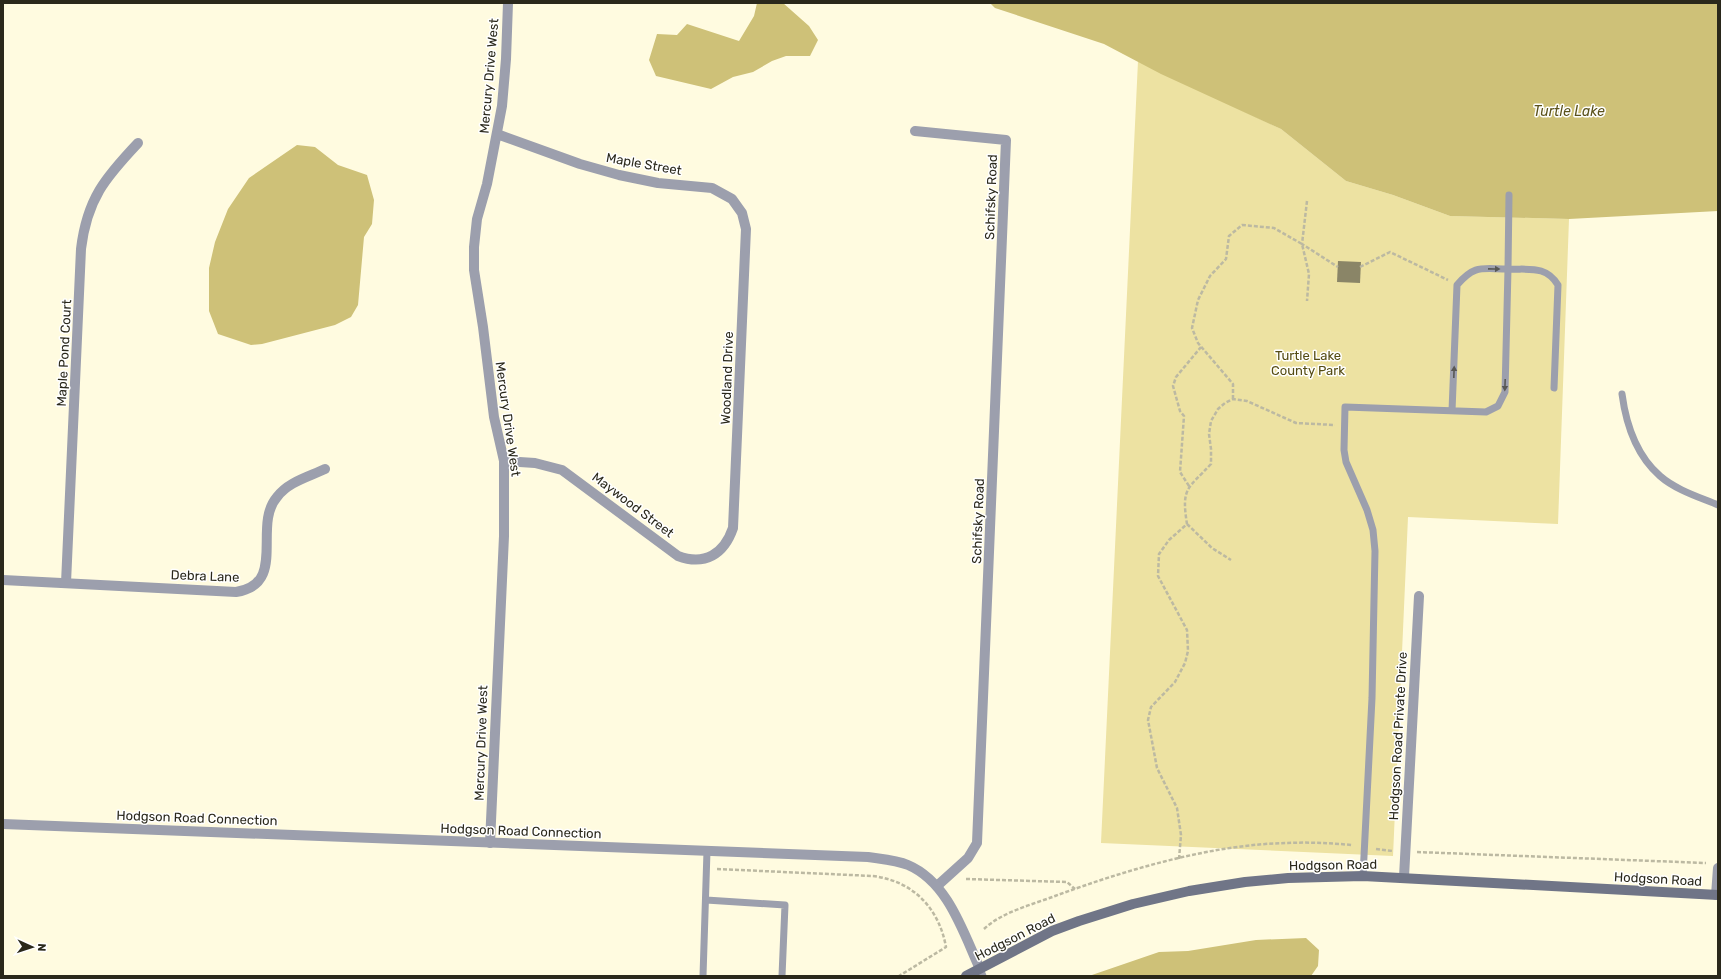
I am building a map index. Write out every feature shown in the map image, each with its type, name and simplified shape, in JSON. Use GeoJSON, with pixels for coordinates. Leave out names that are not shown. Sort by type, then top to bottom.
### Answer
{"type":"FeatureCollection","features":[{"type":"Feature","properties":{"kind":"main road","name":"Hodgson Road"},"geometry":{"type":"LineString","coordinates":[[966,976],[982,972],[1052,931],[1133,904],[1245,882],[1288,878],[1363,876],[1717,895]]}},
{"type":"Feature","properties":{"kind":"street","name":"Mercury Drive West"},"geometry":{"type":"LineString","coordinates":[[490,843],[504,536],[504,461],[494,417],[482,319],[474,270],[474,247],[477,219],[497,134],[506,59],[508,3]]}},
{"type":"Feature","properties":{"kind":"street","name":"Schifsky Road"},"geometry":{"type":"LineString","coordinates":[[915,132],[1006,140],[977,843],[968,858],[937,886]]}},
{"type":"Feature","properties":{"kind":"street","name":"Maple Street"},"geometry":{"type":"LineString","coordinates":[[497,134],[580,164],[619,176],[712,188],[732,199],[742,213],[746,229]]}},
{"type":"Feature","properties":{"kind":"street","name":"Maple Pond Court"},"geometry":{"type":"LineString","coordinates":[[66,583],[81,248],[84,228],[91,206],[100,187],[114,168],[138,143]]}},
{"type":"Feature","properties":{"kind":"street","name":"Woodland Drive"},"geometry":{"type":"LineString","coordinates":[[733,528],[746,229]]}},
{"type":"Feature","properties":{"kind":"street","name":"Maywood Street"},"geometry":{"type":"LineString","coordinates":[[504,461],[535,463],[562,470],[678,556],[686,559],[703,559],[714,555],[726,544],[733,528]]}},
{"type":"Feature","properties":{"kind":"street","name":"Debra Lane"},"geometry":{"type":"LineString","coordinates":[[3,580],[236,592],[246,590],[255,586],[265,569],[268,521],[270,508],[276,497],[285,488],[325,469]]}},
{"type":"Feature","properties":{"kind":"street","name":"Hodgson Road Private Drive"},"geometry":{"type":"LineString","coordinates":[[1404,878],[1419,596]]}},
{"type":"Feature","properties":{"kind":"street","name":"Hodgson Road Connection"},"geometry":{"type":"LineString","coordinates":[[3,824],[868,857],[907,865],[923,874],[937,886],[951,907],[982,972]]}},
{"type":"Feature","properties":{"kind":"street"},"geometry":{"type":"LineString","coordinates":[[1717,895],[1718,868]]}},
{"type":"Feature","properties":{"kind":"lane"},"geometry":{"type":"LineString","coordinates":[[1363,876],[1372,698],[1375,551],[1373,530],[1367,510],[1346,462],[1344,450],[1345,407],[1486,412],[1498,406],[1505,392],[1509,195]]}},
{"type":"Feature","properties":{"kind":"lane"},"geometry":{"type":"LineString","coordinates":[[1452,411],[1457,285],[1468,273],[1480,269],[1544,270],[1553,276],[1558,285],[1554,388]]}},
{"type":"Feature","properties":{"kind":"lane"},"geometry":{"type":"LineString","coordinates":[[1622,394],[1625,413],[1641,454],[1660,476],[1688,493],[1718,505]]}},
{"type":"Feature","properties":{"kind":"lane"},"geometry":{"type":"LineString","coordinates":[[703,976],[707,851]]}},
{"type":"Feature","properties":{"kind":"lane"},"geometry":{"type":"LineString","coordinates":[[706,900],[785,905],[782,976]]}},
{"type":"Feature","properties":{"kind":"path"},"geometry":{"type":"LineString","coordinates":[[1307,201],[1302,244],[1309,274],[1307,301]]}},
{"type":"Feature","properties":{"kind":"path"},"geometry":{"type":"LineString","coordinates":[[1233,399],[1233,384],[1198,343],[1192,328],[1198,300],[1210,276],[1226,259],[1229,236],[1242,225],[1274,228],[1338,267]]}},
{"type":"Feature","properties":{"kind":"path"},"geometry":{"type":"LineString","coordinates":[[1360,267],[1390,252],[1457,285]]}},
{"type":"Feature","properties":{"kind":"path"},"geometry":{"type":"LineString","coordinates":[[1189,486],[1180,472],[1184,416],[1180,411],[1173,386],[1176,377],[1202,347]]}},
{"type":"Feature","properties":{"kind":"path"},"geometry":{"type":"LineString","coordinates":[[1231,560],[1212,548],[1187,524],[1183,504],[1189,486],[1211,464],[1212,449],[1209,434],[1211,421],[1218,409],[1233,399],[1247,401],[1296,423],[1344,426]]}},
{"type":"Feature","properties":{"kind":"path"},"geometry":{"type":"LineString","coordinates":[[1179,859],[1181,835],[1177,808],[1157,768],[1148,720],[1151,707],[1175,682],[1185,663],[1188,651],[1187,630],[1158,576],[1159,554],[1169,540],[1187,524]]}},
{"type":"Feature","properties":{"kind":"path"},"geometry":{"type":"LineString","coordinates":[[984,929],[990,923],[1024,907],[1076,889],[1179,859],[1252,845],[1302,842],[1352,845]]}},
{"type":"Feature","properties":{"kind":"path"},"geometry":{"type":"LineString","coordinates":[[1376,848],[1400,851]]}},
{"type":"Feature","properties":{"kind":"path"},"geometry":{"type":"LineString","coordinates":[[1410,852],[1706,863]]}},
{"type":"Feature","properties":{"kind":"path"},"geometry":{"type":"LineString","coordinates":[[707,867],[719,869],[873,876],[884,878],[906,886],[917,894],[929,907],[943,931],[946,947],[899,976]]}},
{"type":"Feature","properties":{"kind":"path"},"geometry":{"type":"LineString","coordinates":[[966,879],[1067,882],[1076,889]]}},
{"type":"Feature","properties":{"kind":"green space","name":"Turtle Lake County Park"},"geometry":{"type":"Polygon","coordinates":[[[1138,61],[1281,129],[1346,181],[1393,195],[1450,216],[1569,219],[1558,524],[1408,517],[1393,856],[1101,843],[1138,61]]]}},
{"type":"Feature","properties":{"kind":"water"},"geometry":{"type":"Polygon","coordinates":[[[757,3],[783,3],[809,26],[818,40],[810,56],[786,56],[772,61],[753,72],[733,77],[711,89],[656,76],[649,60],[657,34],[677,35],[687,24],[739,41],[754,16],[757,3]]]}},
{"type":"Feature","properties":{"kind":"water","name":"Turtle Lake"},"geometry":{"type":"Polygon","coordinates":[[[990,3],[1718,3],[1718,211],[1569,219],[1450,216],[1393,195],[1346,181],[1281,129],[1161,74],[1104,44],[995,8],[990,3]]]}},
{"type":"Feature","properties":{"kind":"water"},"geometry":{"type":"Polygon","coordinates":[[[297,145],[315,147],[338,165],[367,175],[374,200],[372,224],[364,237],[358,305],[351,317],[335,325],[262,344],[251,345],[218,334],[209,311],[209,268],[215,242],[228,209],[249,178],[297,145]]]}},
{"type":"Feature","properties":{"kind":"water"},"geometry":{"type":"Polygon","coordinates":[[[1306,938],[1319,950],[1318,966],[1311,976],[1089,976],[1159,952],[1188,951],[1256,940],[1306,938]]]}},
{"type":"Feature","properties":{"kind":"building"},"geometry":{"type":"Polygon","coordinates":[[[1338,261],[1361,262],[1360,283],[1337,282],[1338,261]]]}}]}
